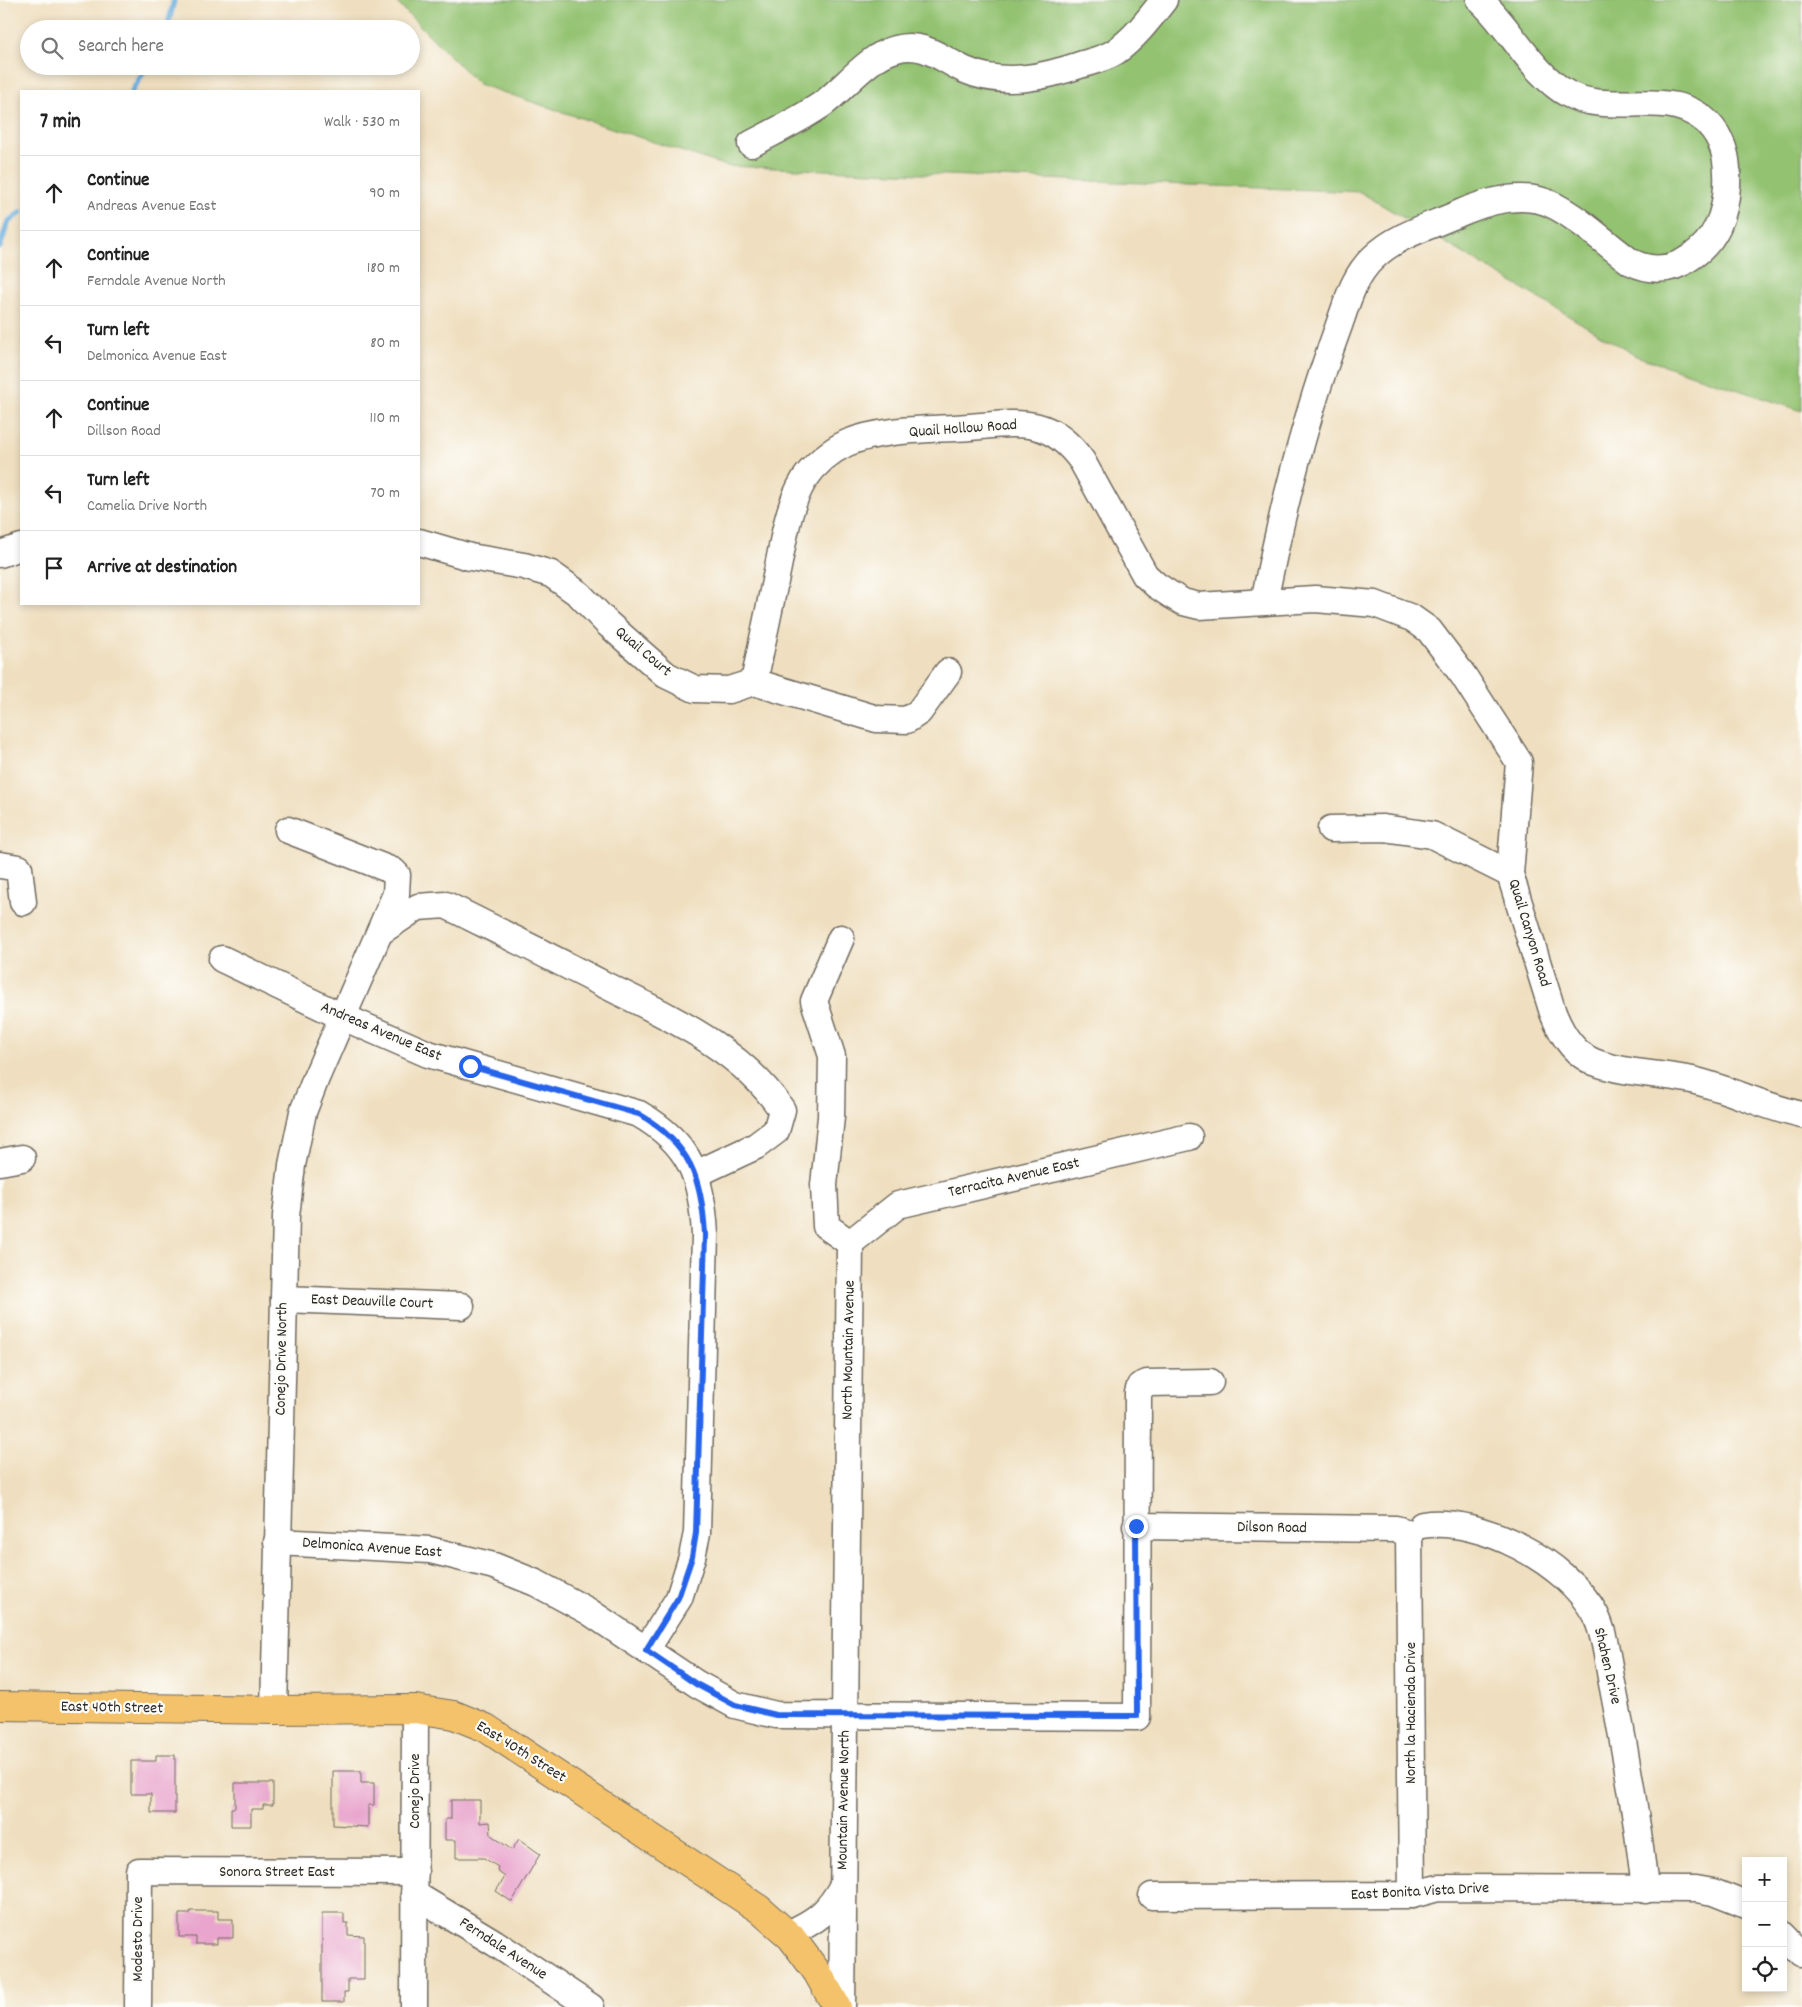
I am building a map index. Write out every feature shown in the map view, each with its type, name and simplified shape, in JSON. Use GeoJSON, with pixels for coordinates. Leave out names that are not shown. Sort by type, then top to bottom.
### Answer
{"type":"FeatureCollection","features":[{"type":"Feature","properties":{"kind":"main road","name":"East 40th Street"},"geometry":{"type":"LineString","coordinates":[[0,1706],[274,1710],[415,1709],[454,1715],[486,1728],[759,1909],[788,1934],[817,1972],[837,2007]]}},
{"type":"Feature","properties":{"kind":"street"},"geometry":{"type":"LineString","coordinates":[[751,144],[823,103],[876,59],[895,49],[920,46],[939,54],[966,70],[985,76],[1008,80],[1026,79],[1061,72],[1114,53],[1144,25],[1164,0]]}},
{"type":"Feature","properties":{"kind":"street"},"geometry":{"type":"LineString","coordinates":[[1264,602],[1303,440],[1325,362],[1355,281],[1374,257],[1398,240],[1474,207],[1498,200],[1536,200],[1554,205],[1631,262],[1643,268],[1662,269],[1676,266],[1704,248],[1717,232],[1726,196],[1727,158],[1716,133],[1708,122],[1696,112],[1680,106],[1596,104],[1580,100],[1565,92],[1531,60],[1480,0]]}},
{"type":"Feature","properties":{"kind":"street","name":"Quail Hollow Road"},"geometry":{"type":"LineString","coordinates":[[754,682],[789,516],[803,482],[819,463],[845,444],[881,435],[1019,424],[1036,426],[1059,435],[1082,460],[1127,544],[1146,575],[1156,585],[1183,602],[1199,606],[1315,600],[1375,604]]}},
{"type":"Feature","properties":{"kind":"street","name":"Quail Court"},"geometry":{"type":"LineString","coordinates":[[420,542],[470,557],[524,566],[551,574],[578,594],[607,623],[666,675],[695,689],[728,690],[754,682]]}},
{"type":"Feature","properties":{"kind":"street"},"geometry":{"type":"LineString","coordinates":[[0,554],[20,547]]}},
{"type":"Feature","properties":{"kind":"street","name":"Quail Canyon Road"},"geometry":{"type":"LineString","coordinates":[[1375,604],[1412,618],[1429,630],[1463,675],[1518,762],[1510,874],[1559,1029],[1571,1045],[1593,1062],[1614,1068],[1690,1080],[1721,1088],[1781,1110],[1802,1115]]}},
{"type":"Feature","properties":{"kind":"street"},"geometry":{"type":"LineString","coordinates":[[754,682],[878,719],[893,721],[907,720],[919,712],[948,672]]}},
{"type":"Feature","properties":{"kind":"street"},"geometry":{"type":"LineString","coordinates":[[1331,829],[1383,828],[1432,835],[1510,874]]}},
{"type":"Feature","properties":{"kind":"street","name":"Conejo Drive North"},"geometry":{"type":"LineString","coordinates":[[274,1710],[286,1216],[292,1166],[303,1112],[396,894],[397,875],[393,871],[288,830]]}},
{"type":"Feature","properties":{"kind":"street"},"geometry":{"type":"LineString","coordinates":[[0,865],[19,868],[22,902]]}},
{"type":"Feature","properties":{"kind":"street"},"geometry":{"type":"LineString","coordinates":[[380,932],[418,907],[446,905],[682,1024],[735,1060],[770,1093],[782,1110],[776,1131],[756,1146],[696,1174]]}},
{"type":"Feature","properties":{"kind":"street"},"geometry":{"type":"LineString","coordinates":[[841,938],[814,1001],[832,1056],[831,1117],[824,1185],[826,1226],[850,1243]]}},
{"type":"Feature","properties":{"kind":"street","name":"Andreas Avenue East"},"geometry":{"type":"LineString","coordinates":[[222,959],[343,1017],[428,1054],[639,1114],[660,1127],[677,1144],[696,1174],[703,1201],[705,1235],[696,1533],[692,1557],[678,1598],[646,1650]]}},
{"type":"Feature","properties":{"kind":"street","name":"Terracita Avenue East"},"geometry":{"type":"LineString","coordinates":[[850,1243],[898,1205],[1189,1137]]}},
{"type":"Feature","properties":{"kind":"street","name":"North Mountain Avenue"},"geometry":{"type":"LineString","coordinates":[[845,1716],[850,1243]]}},
{"type":"Feature","properties":{"kind":"street","name":"East Deauville Court"},"geometry":{"type":"LineString","coordinates":[[284,1299],[461,1306]]}},
{"type":"Feature","properties":{"kind":"street"},"geometry":{"type":"LineString","coordinates":[[1136,1526],[1138,1393],[1140,1386],[1147,1382],[1210,1382]]}},
{"type":"Feature","properties":{"kind":"street","name":"Shahen Drive"},"geometry":{"type":"LineString","coordinates":[[1415,1528],[1440,1522],[1479,1528],[1498,1535],[1536,1556],[1554,1570],[1569,1583],[1595,1615],[1604,1643],[1622,1737],[1638,1827],[1645,1890]]}},
{"type":"Feature","properties":{"kind":"street","name":"Delmonica Avenue East"},"geometry":{"type":"LineString","coordinates":[[277,1542],[430,1550],[464,1557],[536,1583],[588,1611],[696,1684],[735,1705],[776,1715],[1137,1716],[1136,1526]]}},
{"type":"Feature","properties":{"kind":"street","name":"Dilson Road"},"geometry":{"type":"LineString","coordinates":[[1136,1526],[1415,1528]]}},
{"type":"Feature","properties":{"kind":"street","name":"North la Hacienda Drive"},"geometry":{"type":"LineString","coordinates":[[1412,1896],[1410,1546],[1415,1528]]}},
{"type":"Feature","properties":{"kind":"street","name":"Conejo Drive"},"geometry":{"type":"LineString","coordinates":[[414,2007],[415,1709]]}},
{"type":"Feature","properties":{"kind":"street","name":"Mountain Avenue North"},"geometry":{"type":"LineString","coordinates":[[842,2007],[845,1716]]}},
{"type":"Feature","properties":{"kind":"street","name":"Sonora Street East"},"geometry":{"type":"LineString","coordinates":[[138,1871],[415,1883]]}},
{"type":"Feature","properties":{"kind":"street","name":"Modesto Drive"},"geometry":{"type":"LineString","coordinates":[[138,1871],[138,2007]]}},
{"type":"Feature","properties":{"kind":"street","name":"Ferndale Avenue"},"geometry":{"type":"LineString","coordinates":[[415,1883],[495,1943],[591,2007]]}},
{"type":"Feature","properties":{"kind":"street","name":"Mountain Avenue North"},"geometry":{"type":"LineString","coordinates":[[788,1934],[814,1922],[833,1903],[843,1885]]}},
{"type":"Feature","properties":{"kind":"street","name":"East Bonita Vista Drive"},"geometry":{"type":"LineString","coordinates":[[1152,1896],[1412,1896],[1438,1888],[1696,1889],[1713,1892],[1742,1903]]}},
{"type":"Feature","properties":{"kind":"street"},"geometry":{"type":"LineString","coordinates":[[1787,1939],[1802,1955]]}},
{"type":"Feature","properties":{"kind":"green space"},"geometry":{"type":"Polygon","coordinates":[[[394,0],[1802,0],[1802,411],[1636,356],[1360,192],[726,166],[478,84],[420,26],[420,20],[414,20],[394,0]]]}},
{"type":"Feature","properties":{"kind":"building"},"geometry":{"type":"Polygon","coordinates":[[[156,1755],[175,1755],[175,1813],[151,1813],[151,1794],[131,1794],[131,1761],[156,1761],[156,1755]]]}},
{"type":"Feature","properties":{"kind":"building"},"geometry":{"type":"Polygon","coordinates":[[[333,1771],[361,1771],[361,1783],[374,1783],[374,1805],[368,1805],[368,1827],[333,1825],[333,1771]]]}},
{"type":"Feature","properties":{"kind":"building"},"geometry":{"type":"Polygon","coordinates":[[[235,1783],[273,1783],[273,1805],[263,1805],[263,1809],[251,1809],[251,1826],[231,1826],[231,1808],[235,1808],[235,1783]]]}},
{"type":"Feature","properties":{"kind":"building"},"geometry":{"type":"Polygon","coordinates":[[[451,1800],[480,1800],[480,1823],[490,1822],[491,1835],[512,1850],[519,1839],[540,1854],[512,1902],[496,1891],[505,1877],[497,1871],[498,1867],[484,1858],[456,1858],[456,1840],[445,1840],[445,1819],[451,1819],[451,1800]]]}},
{"type":"Feature","properties":{"kind":"building"},"geometry":{"type":"Polygon","coordinates":[[[190,1911],[218,1911],[218,1919],[233,1919],[233,1938],[217,1938],[217,1944],[196,1944],[196,1937],[179,1937],[179,1914],[190,1914],[190,1911]]]}},
{"type":"Feature","properties":{"kind":"building"},"geometry":{"type":"Polygon","coordinates":[[[322,1913],[344,1913],[344,1923],[348,1923],[348,1935],[364,1936],[364,1979],[348,1979],[348,1992],[344,1992],[344,2002],[322,2002],[322,1913]]]}},
{"type":"Feature","properties":{"kind":"waterway"},"geometry":{"type":"LineString","coordinates":[[169,20],[174,0]]}},
{"type":"Feature","properties":{"kind":"waterway"},"geometry":{"type":"LineString","coordinates":[[133,90],[142,75]]}},
{"type":"Feature","properties":{"kind":"waterway"},"geometry":{"type":"LineString","coordinates":[[0,247],[8,222],[20,213]]}},
{"type":"Feature","properties":{"kind":"route"},"geometry":{"type":"LineString","coordinates":[[470,1066],[639,1114],[660,1127],[677,1144],[696,1174],[703,1201],[705,1235],[699,1508],[692,1557],[678,1598],[646,1650],[696,1684],[735,1705],[776,1715],[1137,1716],[1136,1526]]}}]}
